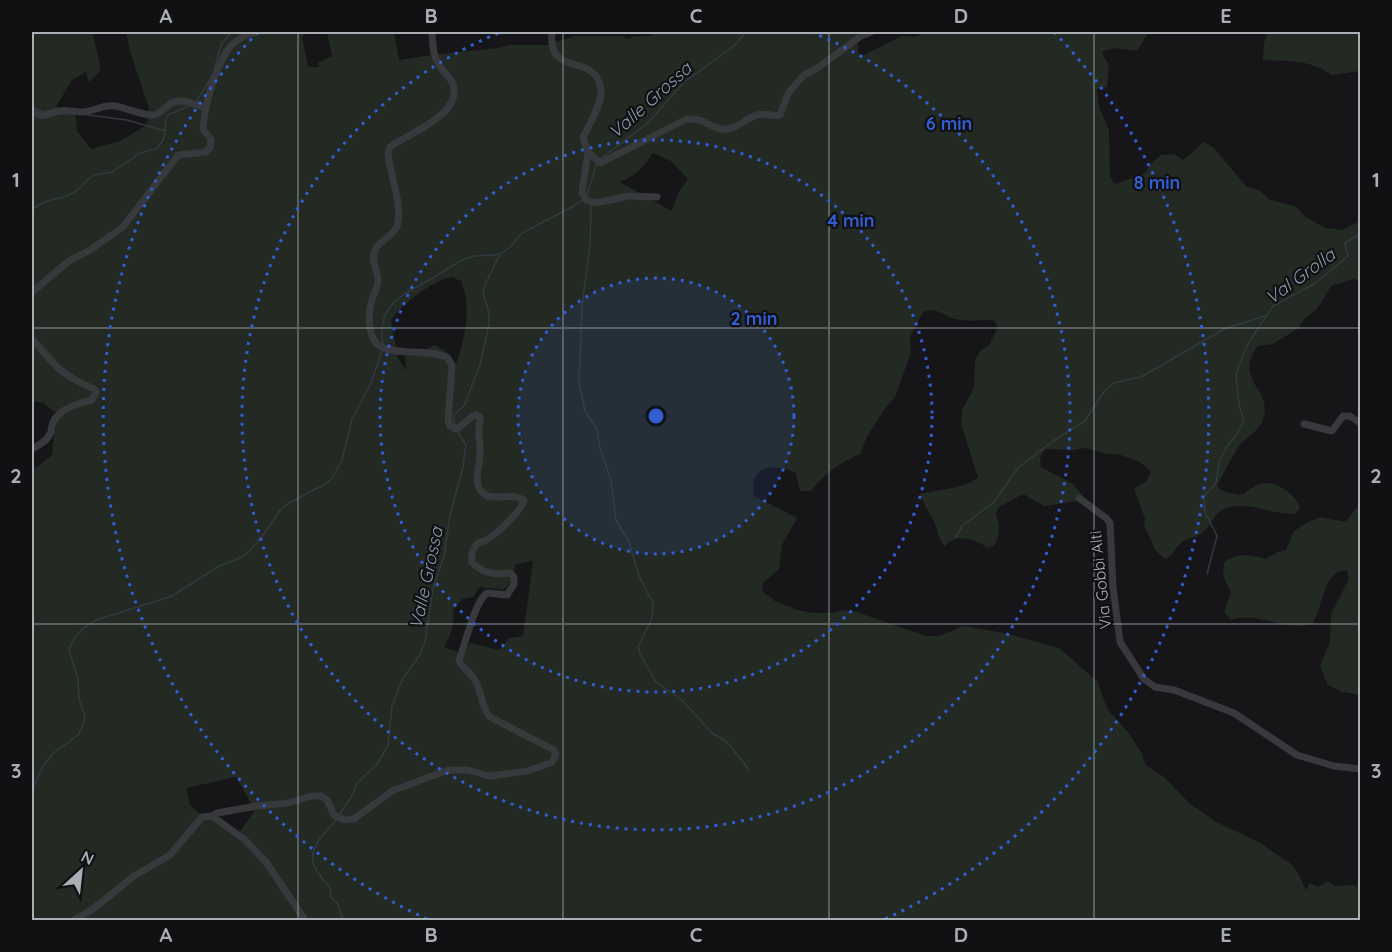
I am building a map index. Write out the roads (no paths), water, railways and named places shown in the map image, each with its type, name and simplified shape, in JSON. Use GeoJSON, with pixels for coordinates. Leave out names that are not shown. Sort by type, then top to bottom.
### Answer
{"type":"FeatureCollection","features":[{"type":"Feature","properties":{"kind":"street"},"geometry":{"type":"LineString","coordinates":[[32,292],[69,261],[90,250],[123,227],[178,155],[206,152],[211,140],[203,129],[205,108],[210,91],[230,47],[250,33],[257,32]]}},
{"type":"Feature","properties":{"kind":"street"},"geometry":{"type":"LineString","coordinates":[[74,921],[93,909],[134,876],[170,855],[202,816],[321,796],[327,800],[334,815],[342,820],[354,819],[392,791],[448,770],[468,770],[489,776],[528,771],[552,762],[555,758],[554,750],[490,717],[486,712],[474,678],[459,660],[482,596],[487,593],[507,595],[514,584],[514,577],[510,573],[493,575],[472,563],[471,554],[477,543],[487,540],[495,533],[519,510],[524,501],[514,496],[488,495],[480,489],[477,483],[480,417],[472,415],[463,426],[456,429],[450,426],[448,420],[452,366],[448,358],[426,352],[392,350],[380,346],[375,341],[371,329],[369,313],[378,278],[373,255],[375,248],[393,233],[398,224],[399,210],[388,154],[390,147],[435,120],[449,106],[452,94],[452,83],[437,62],[432,32]]}},
{"type":"Feature","properties":{"kind":"street"},"geometry":{"type":"LineString","coordinates":[[552,32],[553,54],[559,59],[588,69],[594,75],[602,91],[583,138],[588,152],[600,163],[687,119],[696,119],[727,130],[761,113],[775,117],[780,115],[789,92],[804,75],[816,69],[861,36],[871,32]]}},
{"type":"Feature","properties":{"kind":"street"},"geometry":{"type":"LineString","coordinates":[[32,110],[37,116],[42,117],[59,111],[85,112],[100,107],[115,106],[153,115],[160,113],[172,102],[181,101],[205,108]]}},
{"type":"Feature","properties":{"kind":"street"},"geometry":{"type":"LineString","coordinates":[[588,152],[582,192],[586,200],[595,203],[629,196],[657,197]]}},
{"type":"Feature","properties":{"kind":"street"},"geometry":{"type":"LineString","coordinates":[[32,339],[54,366],[96,392],[92,400],[80,403],[58,416],[52,424],[50,435],[32,449]]}},
{"type":"Feature","properties":{"kind":"street"},"geometry":{"type":"LineString","coordinates":[[1304,424],[1332,431],[1343,416],[1350,416],[1360,423]]}},
{"type":"Feature","properties":{"kind":"street","name":"Via Gobbi Alti"},"geometry":{"type":"LineString","coordinates":[[1079,498],[1106,518],[1110,524],[1113,587],[1120,642],[1144,680],[1155,687],[1174,690],[1234,712],[1297,755],[1334,766],[1360,769]]}},
{"type":"Feature","properties":{"kind":"street"},"geometry":{"type":"LineString","coordinates":[[212,816],[244,839],[266,862],[305,921]]}},
{"type":"Feature","properties":{"kind":"waterway"},"geometry":{"type":"LineString","coordinates":[[213,74],[221,45],[231,32]]}},
{"type":"Feature","properties":{"kind":"waterway","name":"Valle Grossa"},"geometry":{"type":"LineString","coordinates":[[600,159],[648,123],[684,82],[734,46],[746,32]]}},
{"type":"Feature","properties":{"kind":"waterway"},"geometry":{"type":"LineString","coordinates":[[196,102],[211,78]]}},
{"type":"Feature","properties":{"kind":"waterway"},"geometry":{"type":"LineString","coordinates":[[32,209],[76,191],[93,175],[113,172],[138,154],[158,148],[164,138],[168,115],[189,106]]}},
{"type":"Feature","properties":{"kind":"waterway"},"geometry":{"type":"LineString","coordinates":[[32,107],[44,112]]}},
{"type":"Feature","properties":{"kind":"waterway"},"geometry":{"type":"LineString","coordinates":[[88,115],[127,120],[165,131]]}},
{"type":"Feature","properties":{"kind":"waterway","name":"Valle Grossa"},"geometry":{"type":"LineString","coordinates":[[587,195],[597,162]]}},
{"type":"Feature","properties":{"kind":"waterway","name":"Valle Grossa"},"geometry":{"type":"LineString","coordinates":[[455,425],[453,416],[464,406],[480,365],[489,324],[489,313],[483,293],[500,254],[509,248],[522,233],[584,199]]}},
{"type":"Feature","properties":{"kind":"waterway"},"geometry":{"type":"LineString","coordinates":[[591,206],[590,247],[582,306],[579,382],[585,411],[597,429],[599,444],[611,480],[616,520],[629,542],[639,576],[653,603],[652,618],[638,647],[656,682],[682,700],[712,733],[727,742],[749,770]]}},
{"type":"Feature","properties":{"kind":"waterway","name":"Val Grolla"},"geometry":{"type":"LineString","coordinates":[[1207,574],[1217,536],[1205,512],[1204,496],[1216,483],[1219,463],[1244,420],[1239,405],[1236,374],[1245,350],[1273,306],[1314,284],[1348,256],[1345,243],[1360,234]]}},
{"type":"Feature","properties":{"kind":"waterway"},"geometry":{"type":"LineString","coordinates":[[383,344],[384,318],[389,308],[397,300],[454,264],[474,256],[498,254]]}},
{"type":"Feature","properties":{"kind":"waterway"},"geometry":{"type":"LineString","coordinates":[[956,537],[963,525],[993,503],[1018,468],[1053,441],[1085,421],[1105,390],[1114,383],[1141,377],[1226,328],[1265,316]]}},
{"type":"Feature","properties":{"kind":"waterway"},"geometry":{"type":"LineString","coordinates":[[32,790],[42,768],[52,754],[78,735],[84,723],[85,716],[79,699],[78,679],[69,650],[76,636],[96,620],[172,596],[221,565],[240,558],[250,551],[281,509],[327,483],[342,460],[352,419],[371,383],[382,351]]}},
{"type":"Feature","properties":{"kind":"waterway","name":"Valle Grossa"},"geometry":{"type":"LineString","coordinates":[[339,815],[358,782],[377,764],[388,746],[392,706],[402,680],[419,656],[425,642],[433,588],[444,556],[450,515],[463,467],[466,445],[458,432]]}},
{"type":"Feature","properties":{"kind":"waterway","name":"Valle Grossa"},"geometry":{"type":"LineString","coordinates":[[336,820],[316,844],[313,858],[314,866],[331,889],[330,896],[338,904],[343,920]]}}]}
